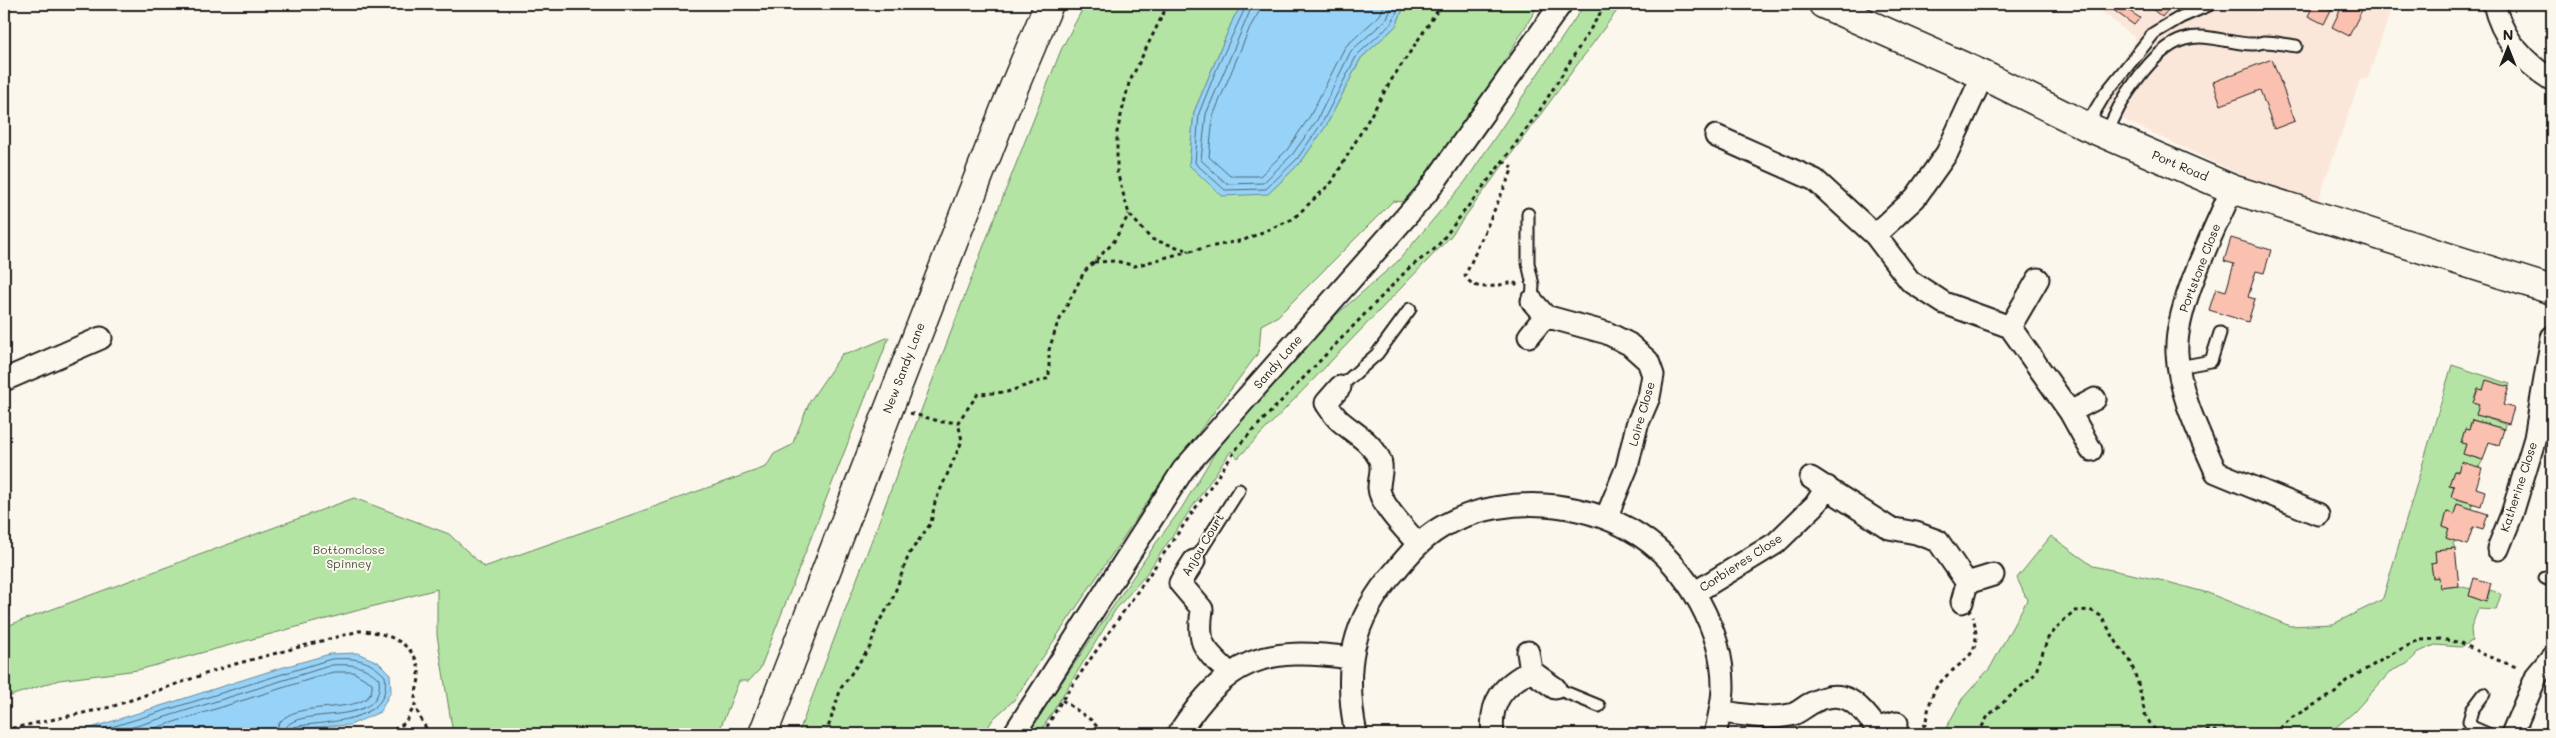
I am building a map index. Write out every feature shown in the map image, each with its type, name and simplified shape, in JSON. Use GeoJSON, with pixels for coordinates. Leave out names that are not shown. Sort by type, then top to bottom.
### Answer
{"type":"FeatureCollection","features":[{"type":"Feature","properties":{"kind":"street","name":"New Sandy Lane"},"geometry":{"type":"LineString","coordinates":[[763,734],[1004,111],[1049,4]]}},
{"type":"Feature","properties":{"kind":"street","name":"Sandy Lane"},"geometry":{"type":"LineString","coordinates":[[1014,734],[1183,470],[1426,194],[1561,4]]}},
{"type":"Feature","properties":{"kind":"street","name":"Port Road"},"geometry":{"type":"LineString","coordinates":[[1823,4],[1983,75],[2097,130],[2232,188],[2552,290]]}},
{"type":"Feature","properties":{"kind":"street"},"geometry":{"type":"LineString","coordinates":[[2494,4],[2499,25],[2513,46],[2534,69],[2552,80]]}},
{"type":"Feature","properties":{"kind":"street"},"geometry":{"type":"LineString","coordinates":[[1875,235],[1915,198],[1947,153],[1983,75]]}},
{"type":"Feature","properties":{"kind":"street"},"geometry":{"type":"LineString","coordinates":[[1716,136],[1815,180],[1875,235],[1910,281],[1944,303],[2010,326],[2070,412],[2091,450]]}},
{"type":"Feature","properties":{"kind":"street","name":"Portstone Close"},"geometry":{"type":"LineString","coordinates":[[2232,188],[2186,302],[2178,330],[2177,354],[2190,411],[2216,472],[2318,514]]}},
{"type":"Feature","properties":{"kind":"street"},"geometry":{"type":"LineString","coordinates":[[2010,326],[2038,278]]}},
{"type":"Feature","properties":{"kind":"street"},"geometry":{"type":"LineString","coordinates":[[1530,336],[1538,309]]}},
{"type":"Feature","properties":{"kind":"street","name":"Loire Close"},"geometry":{"type":"LineString","coordinates":[[1538,309],[1607,333],[1629,344],[1648,361],[1653,375],[1649,397],[1637,425],[1627,467],[1606,518]]}},
{"type":"Feature","properties":{"kind":"street","name":"Katherine Close"},"geometry":{"type":"LineString","coordinates":[[2498,549],[2512,514],[2535,438],[2552,336]]}},
{"type":"Feature","properties":{"kind":"street"},"geometry":{"type":"LineString","coordinates":[[4,380],[101,338]]}},
{"type":"Feature","properties":{"kind":"street"},"geometry":{"type":"LineString","coordinates":[[1340,387],[1326,403],[1338,419],[1364,438],[1373,449],[1380,460],[1382,473],[1379,488],[1382,500],[1418,544]]}},
{"type":"Feature","properties":{"kind":"street"},"geometry":{"type":"LineString","coordinates":[[2070,412],[2095,399]]}},
{"type":"Feature","properties":{"kind":"street","name":"Corbieres Close"},"geometry":{"type":"LineString","coordinates":[[1694,593],[1776,543],[1814,505],[1819,482],[1889,528],[1916,533],[1938,541],[1965,592]]}},
{"type":"Feature","properties":{"kind":"street"},"geometry":{"type":"LineString","coordinates":[[1356,734],[1351,709],[1351,658],[1368,606],[1384,583],[1418,544],[1441,528],[1506,505],[1539,504],[1572,508],[1606,518],[1637,532],[1658,547],[1684,577],[1717,640],[1723,686],[1721,712],[1715,734]]}},
{"type":"Feature","properties":{"kind":"street","name":"Anjou Court"},"geometry":{"type":"LineString","coordinates":[[1194,561],[1180,582],[1202,609],[1199,632],[1208,653],[1230,674]]}},
{"type":"Feature","properties":{"kind":"street"},"geometry":{"type":"LineString","coordinates":[[1965,592],[1993,575]]}},
{"type":"Feature","properties":{"kind":"street"},"geometry":{"type":"LineString","coordinates":[[1178,734],[1193,711],[1230,674],[1245,664],[1284,653],[1312,653],[1351,658]]}},
{"type":"Feature","properties":{"kind":"street"},"geometry":{"type":"LineString","coordinates":[[2512,734],[2537,675],[2552,657]]}},
{"type":"Feature","properties":{"kind":"street"},"geometry":{"type":"LineString","coordinates":[[1493,734],[1492,715],[1495,702],[1530,662],[1555,688]]}},
{"type":"Feature","properties":{"kind":"street"},"geometry":{"type":"LineString","coordinates":[[1721,712],[1772,716],[1792,715],[1827,696],[1843,697],[1857,703],[1889,730]]}},
{"type":"Feature","properties":{"kind":"lane"},"geometry":{"type":"LineString","coordinates":[[2097,130],[2105,94],[2154,33],[2181,17],[2211,4]]}},
{"type":"Feature","properties":{"kind":"lane"},"geometry":{"type":"LineString","coordinates":[[2097,130],[2151,64],[2172,44],[2186,38],[2203,37],[2254,44],[2264,42],[2296,46]]}},
{"type":"Feature","properties":{"kind":"lane"},"geometry":{"type":"LineString","coordinates":[[1528,214],[1528,263],[1538,309]]}},
{"type":"Feature","properties":{"kind":"lane"},"geometry":{"type":"LineString","coordinates":[[1340,387],[1377,354],[1410,309]]}},
{"type":"Feature","properties":{"kind":"lane"},"geometry":{"type":"LineString","coordinates":[[2179,367],[2211,360],[2220,333]]}},
{"type":"Feature","properties":{"kind":"lane","name":"Anjou Court"},"geometry":{"type":"LineString","coordinates":[[1194,561],[1239,490]]}},
{"type":"Feature","properties":{"kind":"lane"},"geometry":{"type":"LineString","coordinates":[[1555,688],[1599,706]]}},
{"type":"Feature","properties":{"kind":"lane"},"geometry":{"type":"LineString","coordinates":[[2484,694],[2472,710],[2469,722],[2472,727],[2488,734]]}},
{"type":"Feature","properties":{"kind":"path"},"geometry":{"type":"LineString","coordinates":[[1168,4],[1129,83],[1117,132],[1117,172],[1129,214],[1151,239],[1190,251]]}},
{"type":"Feature","properties":{"kind":"path"},"geometry":{"type":"LineString","coordinates":[[1094,262],[1116,261],[1135,266],[1190,251],[1244,240],[1293,219],[1332,182],[1392,79],[1442,4]]}},
{"type":"Feature","properties":{"kind":"path"},"geometry":{"type":"LineString","coordinates":[[1043,734],[1062,700],[1240,444],[1409,268],[1436,248],[1538,113],[1606,4]]}},
{"type":"Feature","properties":{"kind":"path"},"geometry":{"type":"LineString","coordinates":[[1503,160],[1513,168],[1511,177],[1495,206],[1465,276],[1470,284],[1478,288],[1514,282],[1538,309]]}},
{"type":"Feature","properties":{"kind":"path"},"geometry":{"type":"LineString","coordinates":[[826,734],[841,688],[870,647],[878,623],[891,603],[909,554],[931,523],[935,502],[962,441],[958,422],[978,394],[1007,392],[1049,378],[1049,350],[1057,325],[1084,272],[1113,243],[1129,214]]}},
{"type":"Feature","properties":{"kind":"path"},"geometry":{"type":"LineString","coordinates":[[906,412],[942,422],[958,422]]}},
{"type":"Feature","properties":{"kind":"path"},"geometry":{"type":"LineString","coordinates":[[1889,730],[1925,725],[1932,696],[1938,686],[1968,659],[1974,649],[1978,635],[1965,592]]}},
{"type":"Feature","properties":{"kind":"path"},"geometry":{"type":"LineString","coordinates":[[1978,734],[1988,716],[2035,674],[2048,638],[2062,622],[2074,611],[2090,610],[2101,616],[2120,648],[2130,660],[2138,683],[2144,714],[2158,733],[2163,734]]}},
{"type":"Feature","properties":{"kind":"path"},"geometry":{"type":"LineString","coordinates":[[4,730],[111,706],[228,666],[359,630],[377,631],[405,644],[417,662],[419,675],[415,704],[405,723],[387,734]]}},
{"type":"Feature","properties":{"kind":"path"},"geometry":{"type":"LineString","coordinates":[[2274,734],[2291,718],[2335,692],[2346,681],[2397,651],[2420,640],[2441,639],[2462,643],[2484,655],[2537,675]]}},
{"type":"Feature","properties":{"kind":"path"},"geometry":{"type":"LineString","coordinates":[[1062,700],[1091,720],[1104,734]]}},
{"type":"Feature","properties":{"kind":"path"},"geometry":{"type":"LineString","coordinates":[[415,704],[429,734]]}},
{"type":"Feature","properties":{"kind":"path"},"geometry":{"type":"LineString","coordinates":[[2174,734],[2213,730],[2221,734]]}},
{"type":"Feature","properties":{"kind":"shaded area"},"geometry":{"type":"Polygon","coordinates":[[[2098,4],[2393,4],[2368,78],[2360,80],[2318,201],[2262,185],[2091,104],[2136,39],[2095,6],[2098,4]]]}},
{"type":"Feature","properties":{"kind":"green space"},"geometry":{"type":"Polygon","coordinates":[[[1085,4],[1243,4],[1234,17],[1194,112],[1189,165],[1268,194],[1301,162],[1326,126],[1361,58],[1396,26],[1405,4],[1539,4],[1493,81],[1421,189],[1403,202],[1393,201],[1278,316],[1261,325],[1259,352],[1154,492],[1014,700],[993,719],[984,734],[798,734],[986,240],[1061,50],[1085,4]]]}},
{"type":"Feature","properties":{"kind":"green space"},"geometry":{"type":"Polygon","coordinates":[[[1585,4],[1622,4],[1450,237],[1238,458],[1231,451],[1144,577],[1116,609],[1039,734],[1027,734],[1181,509],[1222,441],[1336,315],[1398,261],[1465,182],[1585,4]]]}},
{"type":"Feature","properties":{"kind":"green space","name":"Bottomclose Spinney"},"geometry":{"type":"Polygon","coordinates":[[[889,337],[760,669],[749,681],[739,681],[718,734],[453,734],[437,635],[437,589],[138,670],[59,680],[4,698],[4,627],[354,498],[449,534],[484,567],[766,467],[774,454],[792,445],[810,401],[842,354],[858,350],[889,337]]]}},
{"type":"Feature","properties":{"kind":"green space"},"geometry":{"type":"Polygon","coordinates":[[[2452,365],[2510,384],[2509,387],[2478,389],[2473,403],[2479,405],[2476,415],[2505,424],[2504,429],[2473,420],[2469,430],[2465,429],[2461,442],[2466,444],[2463,454],[2483,460],[2479,467],[2454,471],[2449,485],[2454,486],[2451,497],[2473,504],[2472,509],[2457,504],[2454,514],[2447,512],[2443,526],[2449,528],[2446,538],[2455,541],[2453,544],[2455,548],[2435,550],[2436,562],[2431,563],[2433,577],[2439,577],[2440,588],[2459,586],[2471,589],[2469,596],[2486,602],[2490,590],[2501,594],[2496,610],[2478,609],[2471,628],[2472,641],[2461,647],[2435,645],[2419,652],[2407,664],[2391,671],[2354,712],[2328,734],[1943,734],[1962,699],[1990,668],[2027,600],[2017,578],[2051,536],[2093,566],[2164,581],[2208,593],[2290,626],[2333,624],[2380,601],[2383,598],[2452,365]]]}},
{"type":"Feature","properties":{"kind":"water"},"geometry":{"type":"Polygon","coordinates":[[[1243,4],[1405,4],[1396,26],[1361,58],[1326,126],[1301,162],[1268,194],[1222,196],[1189,165],[1194,112],[1234,17],[1243,4]]]}},
{"type":"Feature","properties":{"kind":"water"},"geometry":{"type":"Polygon","coordinates":[[[357,653],[378,662],[390,674],[391,691],[380,712],[350,725],[317,727],[284,734],[72,734],[277,669],[330,654],[357,653]]]}},
{"type":"Feature","properties":{"kind":"building"},"geometry":{"type":"Polygon","coordinates":[[[2117,4],[2140,18],[2134,25],[2112,9],[2117,4]]]}},
{"type":"Feature","properties":{"kind":"building"},"geometry":{"type":"Polygon","coordinates":[[[2124,4],[2138,4],[2134,11],[2124,4]]]}},
{"type":"Feature","properties":{"kind":"building"},"geometry":{"type":"Polygon","coordinates":[[[2146,4],[2173,4],[2162,17],[2146,4]]]}},
{"type":"Feature","properties":{"kind":"building"},"geometry":{"type":"Polygon","coordinates":[[[2286,4],[2303,4],[2299,10],[2286,4]]]}},
{"type":"Feature","properties":{"kind":"building"},"geometry":{"type":"Polygon","coordinates":[[[2314,4],[2334,4],[2324,24],[2308,16],[2314,4]]]}},
{"type":"Feature","properties":{"kind":"building"},"geometry":{"type":"Polygon","coordinates":[[[2343,4],[2365,4],[2349,36],[2332,27],[2343,4]]]}},
{"type":"Feature","properties":{"kind":"building"},"geometry":{"type":"Polygon","coordinates":[[[2272,59],[2295,121],[2274,129],[2260,90],[2221,105],[2213,82],[2272,59]]]}},
{"type":"Feature","properties":{"kind":"building"},"geometry":{"type":"Polygon","coordinates":[[[2231,238],[2271,250],[2264,273],[2256,271],[2248,297],[2255,299],[2248,322],[2209,310],[2216,288],[2226,291],[2234,264],[2224,261],[2231,238]]]}},
{"type":"Feature","properties":{"kind":"building"},"geometry":{"type":"Polygon","coordinates":[[[2486,380],[2509,387],[2503,405],[2514,408],[2509,424],[2476,415],[2479,405],[2473,403],[2478,389],[2483,390],[2486,380]]]}},
{"type":"Feature","properties":{"kind":"building"},"geometry":{"type":"Polygon","coordinates":[[[2472,420],[2504,429],[2499,445],[2489,442],[2483,460],[2463,454],[2466,444],[2461,443],[2465,429],[2469,430],[2472,420]]]}},
{"type":"Feature","properties":{"kind":"building"},"geometry":{"type":"Polygon","coordinates":[[[2461,462],[2482,468],[2476,488],[2485,491],[2481,506],[2451,497],[2454,486],[2449,485],[2454,471],[2458,472],[2461,462]]]}},
{"type":"Feature","properties":{"kind":"building"},"geometry":{"type":"Polygon","coordinates":[[[2457,504],[2488,514],[2483,530],[2473,527],[2467,545],[2446,538],[2449,528],[2443,526],[2447,512],[2454,514],[2457,504]]]}},
{"type":"Feature","properties":{"kind":"building"},"geometry":{"type":"Polygon","coordinates":[[[2455,548],[2459,586],[2440,588],[2439,577],[2433,578],[2431,563],[2436,562],[2435,550],[2455,548]]]}},
{"type":"Feature","properties":{"kind":"building"},"geometry":{"type":"Polygon","coordinates":[[[2474,578],[2491,583],[2486,602],[2469,596],[2474,578]]]}}]}
